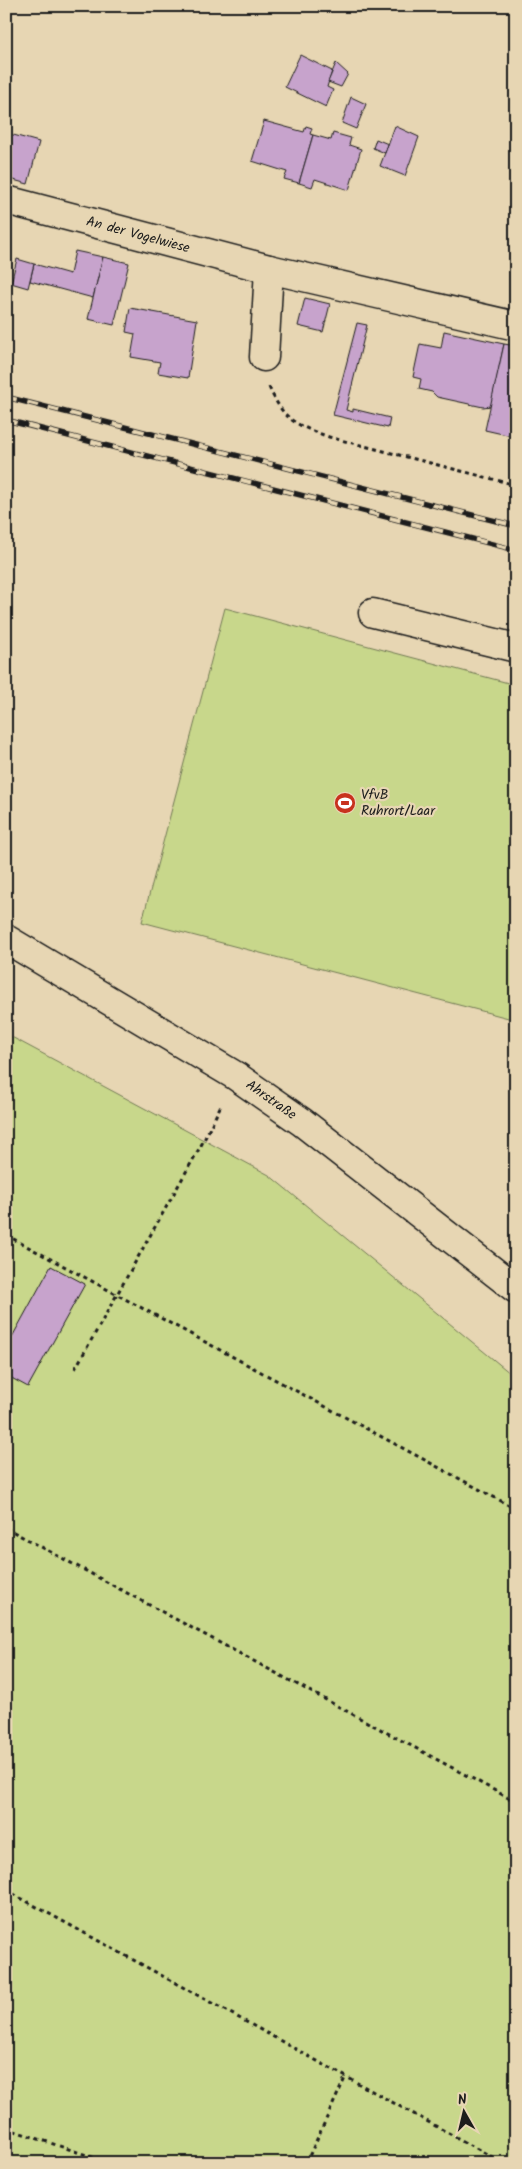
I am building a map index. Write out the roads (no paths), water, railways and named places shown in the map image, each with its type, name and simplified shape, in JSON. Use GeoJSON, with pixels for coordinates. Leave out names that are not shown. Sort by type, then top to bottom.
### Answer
{"type":"FeatureCollection","features":[{"type":"Feature","properties":{"kind":"street","name":"An der Vogelwiese"},"geometry":{"type":"LineString","coordinates":[[6,200],[269,269],[516,326]]}},
{"type":"Feature","properties":{"kind":"street"},"geometry":{"type":"LineString","coordinates":[[264,357],[269,269]]}},
{"type":"Feature","properties":{"kind":"street"},"geometry":{"type":"LineString","coordinates":[[373,613],[516,648]]}},
{"type":"Feature","properties":{"kind":"street","name":"Ahrstraße"},"geometry":{"type":"LineString","coordinates":[[6,939],[236,1076],[302,1122],[516,1289]]}},
{"type":"Feature","properties":{"kind":"railway"},"geometry":{"type":"LineString","coordinates":[[6,397],[516,526]]}},
{"type":"Feature","properties":{"kind":"railway"},"geometry":{"type":"LineString","coordinates":[[6,420],[516,550]]}},
{"type":"Feature","properties":{"kind":"place","name":"VfvB Ruhrort/Laar"},"geometry":{"type":"Point","coordinates":[345,803]}}]}
